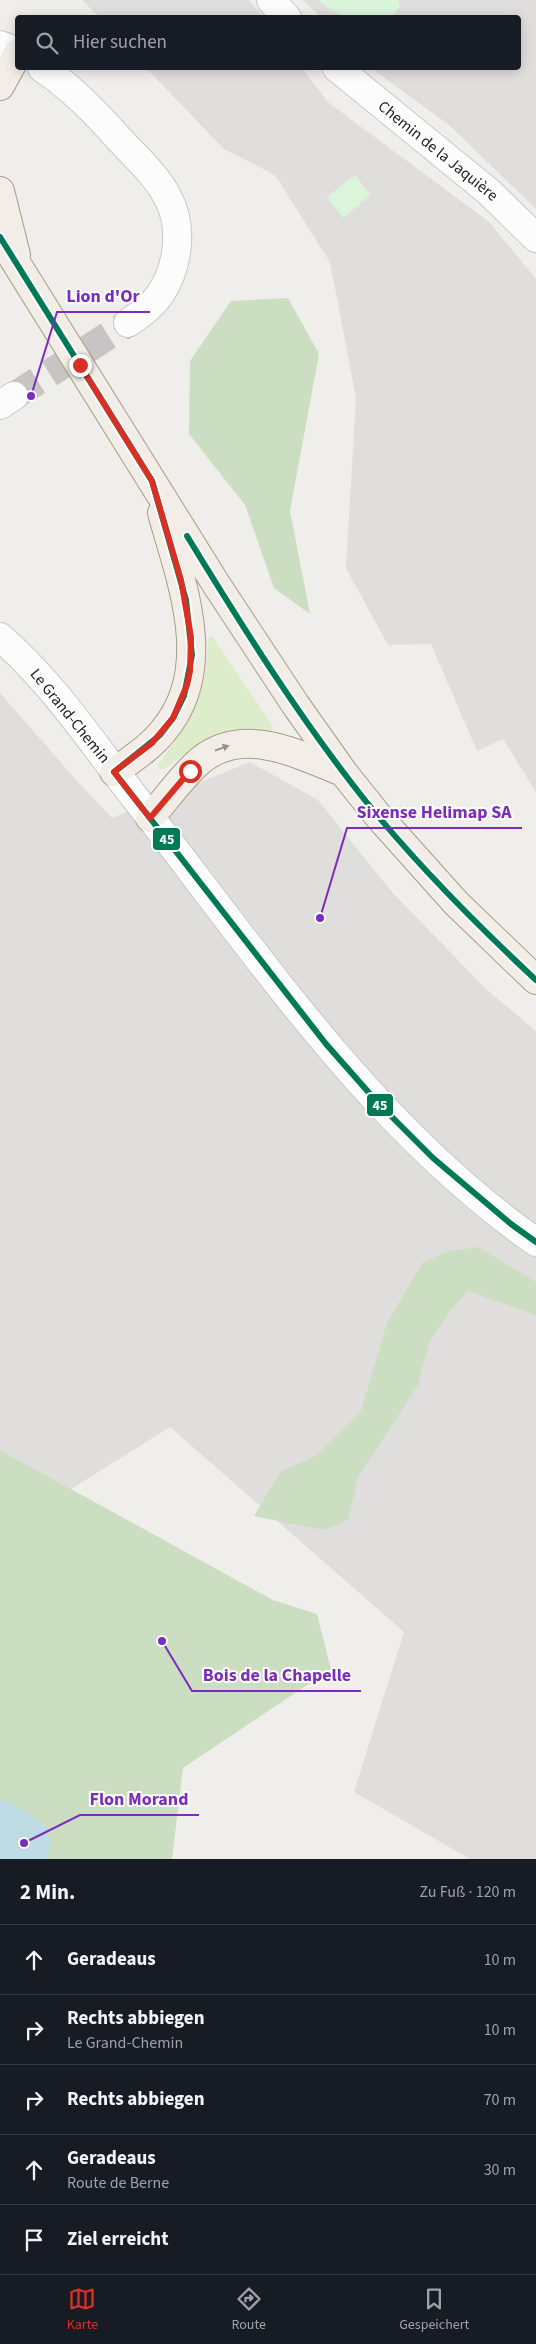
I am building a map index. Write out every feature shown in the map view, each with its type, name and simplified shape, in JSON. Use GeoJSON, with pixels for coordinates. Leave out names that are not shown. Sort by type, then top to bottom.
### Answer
{"type":"FeatureCollection","features":[{"type":"Feature","properties":{"kind":"main road"},"geometry":{"type":"LineString","coordinates":[[0,86],[15,58]]}},
{"type":"Feature","properties":{"kind":"main road"},"geometry":{"type":"LineString","coordinates":[[0,191],[18,266]]}},
{"type":"Feature","properties":{"kind":"main road"},"geometry":{"type":"LineString","coordinates":[[0,237],[255,643],[343,772],[379,817],[456,903],[536,980]]}},
{"type":"Feature","properties":{"kind":"main road"},"geometry":{"type":"LineString","coordinates":[[114,772],[152,743],[166,729],[184,696],[190,671],[191,637],[186,600],[152,481]]}},
{"type":"Feature","properties":{"kind":"main road"},"geometry":{"type":"LineString","coordinates":[[150,818],[201,760],[215,751],[229,746],[254,743],[276,747],[343,772]]}},
{"type":"Feature","properties":{"kind":"street"},"geometry":{"type":"LineString","coordinates":[[271,0],[284,15]]}},
{"type":"Feature","properties":{"kind":"street"},"geometry":{"type":"LineString","coordinates":[[0,45],[15,52]]}},
{"type":"Feature","properties":{"kind":"street"},"geometry":{"type":"LineString","coordinates":[[45,70],[86,103],[152,174],[169,199],[175,216],[177,243],[175,258],[168,278],[158,296],[144,311],[128,323]]}},
{"type":"Feature","properties":{"kind":"street","name":"Chemin de la Jaquière"},"geometry":{"type":"LineString","coordinates":[[339,70],[489,192],[536,238]]}},
{"type":"Feature","properties":{"kind":"street","name":"Le Grand-Chemin"},"geometry":{"type":"LineString","coordinates":[[0,637],[54,695],[326,1044],[378,1103],[433,1158],[511,1224],[536,1242]]}},
{"type":"Feature","properties":{"kind":"shaded area"},"geometry":{"type":"Polygon","coordinates":[[[82,0],[249,0],[261,15],[97,15],[82,0]]]}},
{"type":"Feature","properties":{"kind":"shaded area"},"geometry":{"type":"Polygon","coordinates":[[[303,0],[536,0],[536,209],[449,125],[374,70],[521,70],[521,15],[318,15],[303,0]]]}},
{"type":"Feature","properties":{"kind":"shaded area"},"geometry":{"type":"Polygon","coordinates":[[[148,70],[304,70],[329,103],[489,222],[536,279],[536,792],[503,739],[477,751],[431,644],[388,645],[346,568],[356,398],[330,262],[275,175],[224,149],[148,70]]]}},
{"type":"Feature","properties":{"kind":"shaded area"},"geometry":{"type":"Polygon","coordinates":[[[0,693],[112,818],[250,762],[318,800],[391,891],[487,990],[536,1031],[536,1859],[470,1859],[354,1792],[404,1632],[170,1427],[71,1489],[0,1450],[0,693]]]}},
{"type":"Feature","properties":{"kind":"green space"},"geometry":{"type":"Polygon","coordinates":[[[319,0],[398,0],[400,7],[393,15],[342,15],[319,0]]]}},
{"type":"Feature","properties":{"kind":"green space"},"geometry":{"type":"Polygon","coordinates":[[[355,175],[371,195],[343,218],[327,197],[355,175]]]}},
{"type":"Feature","properties":{"kind":"green space"},"geometry":{"type":"Polygon","coordinates":[[[288,298],[319,354],[290,511],[310,614],[274,588],[245,505],[189,434],[190,361],[231,301],[288,298]]]}},
{"type":"Feature","properties":{"kind":"green space"},"geometry":{"type":"Polygon","coordinates":[[[212,636],[273,726],[273,729],[269,731],[237,729],[212,736],[164,769],[158,769],[158,764],[180,734],[201,692],[205,676],[208,638],[212,636]]]}},
{"type":"Feature","properties":{"kind":"green space"},"geometry":{"type":"Polygon","coordinates":[[[478,1247],[536,1282],[536,1315],[468,1291],[450,1311],[429,1343],[418,1385],[358,1477],[348,1520],[323,1530],[254,1516],[280,1472],[315,1456],[361,1411],[387,1323],[422,1263],[446,1252],[478,1247]]]}},
{"type":"Feature","properties":{"kind":"green space"},"geometry":{"type":"Polygon","coordinates":[[[0,1450],[273,1600],[317,1614],[331,1669],[183,1768],[172,1859],[0,1859],[0,1450]]]}},
{"type":"Feature","properties":{"kind":"waterway"},"geometry":{"type":"LineString","coordinates":[[0,1828],[24,1843],[18,1859]]}},
{"type":"Feature","properties":{"kind":"tunnel"},"geometry":{"type":"LineString","coordinates":[[14,396],[128,323]]}},
{"type":"Feature","properties":{"kind":"transit line","name":"45"},"geometry":{"type":"LineString","coordinates":[[0,237],[152,481],[186,600],[192,655],[184,696],[173,718],[160,735],[114,772],[326,1044],[378,1103],[433,1158],[511,1224],[536,1242]]}},
{"type":"Feature","properties":{"kind":"transit line","name":"45"},"geometry":{"type":"LineString","coordinates":[[187,536],[293,703],[364,799],[404,847],[491,937],[536,980]]}},
{"type":"Feature","properties":{"kind":"place","name":"Lion d'Or"},"geometry":{"type":"Point","coordinates":[31,396]}},
{"type":"Feature","properties":{"kind":"place","name":"Sixense Helimap SA"},"geometry":{"type":"Point","coordinates":[320,918]}},
{"type":"Feature","properties":{"kind":"place","name":"Bois de la Chapelle"},"geometry":{"type":"Point","coordinates":[162,1641]}},
{"type":"Feature","properties":{"kind":"place","name":"Flon Morand"},"geometry":{"type":"Point","coordinates":[24,1843]}},
{"type":"Feature","properties":{"kind":"route"},"geometry":{"type":"LineString","coordinates":[[80,365],[152,481],[186,600],[191,637],[192,655],[187,685],[184,696],[173,718],[166,729],[152,743],[114,772],[150,818],[190,771]]}}]}
